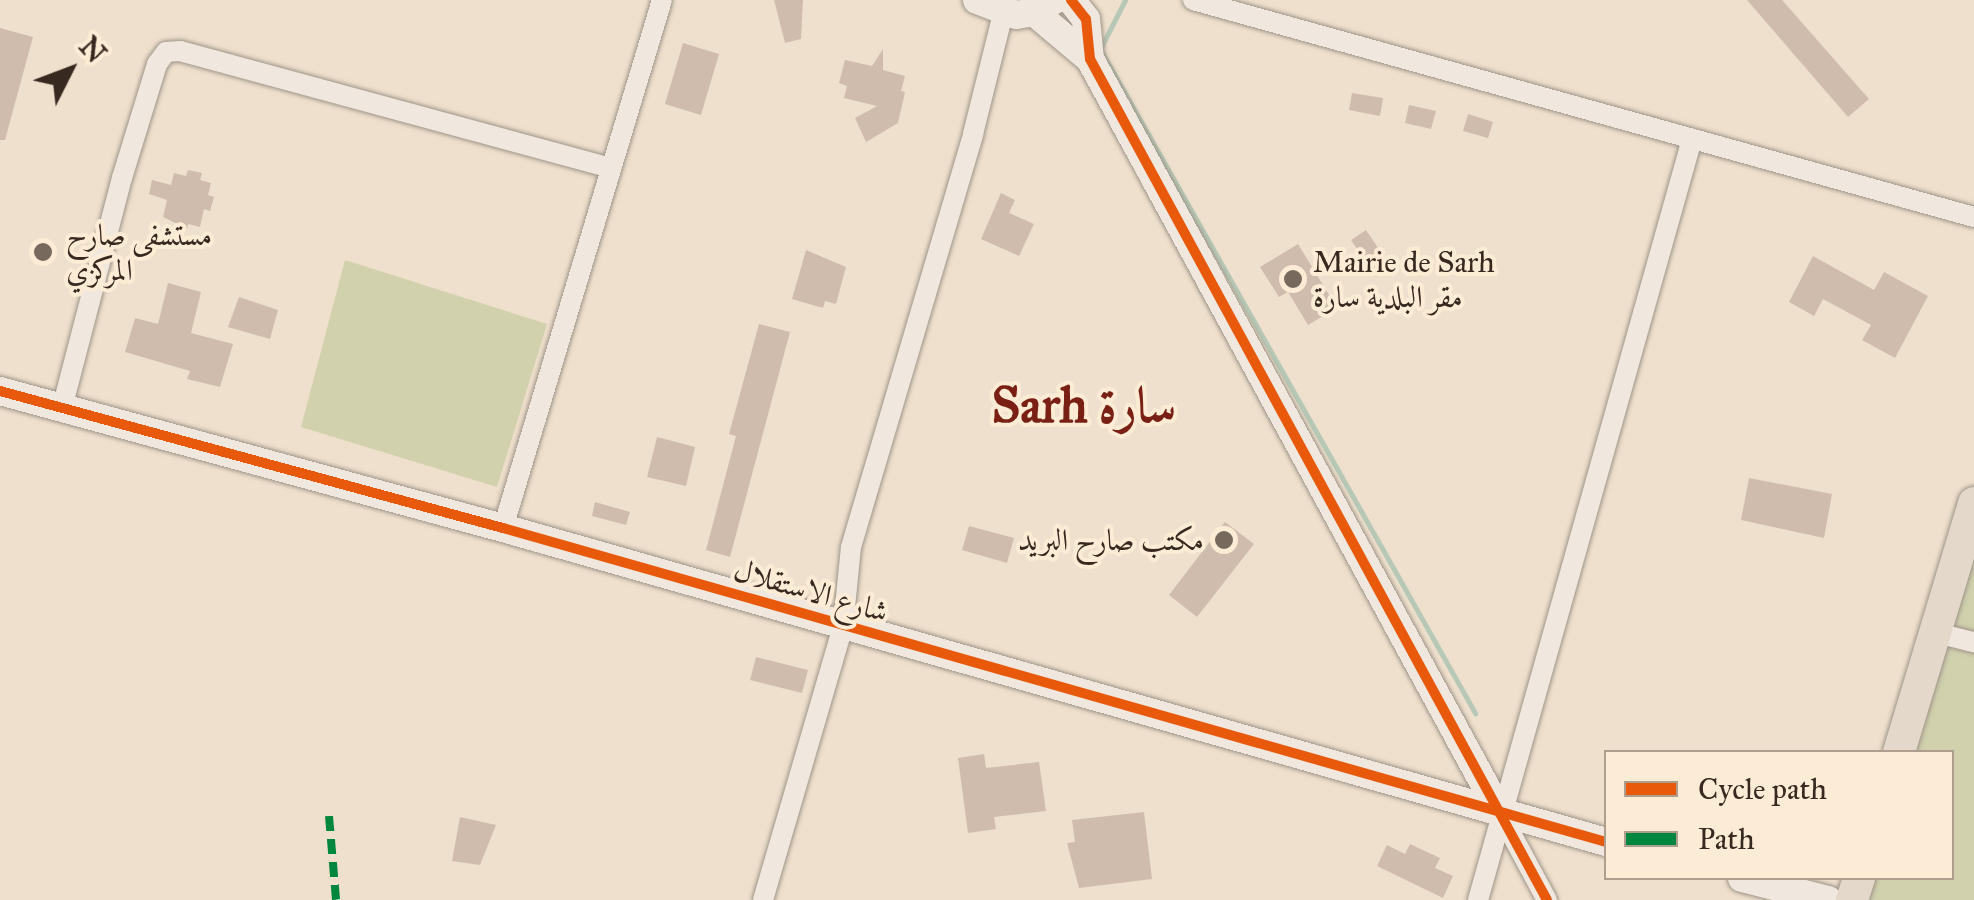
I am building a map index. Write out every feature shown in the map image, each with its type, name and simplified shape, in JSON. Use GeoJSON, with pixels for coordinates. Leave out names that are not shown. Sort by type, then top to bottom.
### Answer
{"type":"FeatureCollection","features":[{"type":"Feature","properties":{"kind":"main road"},"geometry":{"type":"LineString","coordinates":[[1900,750],[1974,503]]}},
{"type":"Feature","properties":{"kind":"street"},"geometry":{"type":"LineString","coordinates":[[503,528],[662,0]]}},
{"type":"Feature","properties":{"kind":"street"},"geometry":{"type":"LineString","coordinates":[[977,0],[1003,14],[1044,6],[1090,59],[1547,900]]}},
{"type":"Feature","properties":{"kind":"street"},"geometry":{"type":"LineString","coordinates":[[1072,0],[1086,20],[1090,59]]}},
{"type":"Feature","properties":{"kind":"street"},"geometry":{"type":"LineString","coordinates":[[1193,0],[1974,217]]}},
{"type":"Feature","properties":{"kind":"street"},"geometry":{"type":"LineString","coordinates":[[765,899],[844,627],[851,547],[974,134],[1003,14]]}},
{"type":"Feature","properties":{"kind":"street"},"geometry":{"type":"LineString","coordinates":[[62,408],[122,178],[157,64],[166,52],[180,51],[610,168]]}},
{"type":"Feature","properties":{"kind":"street"},"geometry":{"type":"LineString","coordinates":[[1474,898],[1692,139]]}},
{"type":"Feature","properties":{"kind":"street","name":"شارع الاستقلال"},"geometry":{"type":"LineString","coordinates":[[0,392],[503,528],[1604,841]]}},
{"type":"Feature","properties":{"kind":"street"},"geometry":{"type":"LineString","coordinates":[[1937,632],[1974,642]]}},
{"type":"Feature","properties":{"kind":"street"},"geometry":{"type":"LineString","coordinates":[[1750,880],[1828,900]]}},
{"type":"Feature","properties":{"kind":"green space"},"geometry":{"type":"Polygon","coordinates":[[[345,260],[547,324],[497,487],[301,427],[345,260]]]}},
{"type":"Feature","properties":{"kind":"green space"},"geometry":{"type":"Polygon","coordinates":[[[1974,503],[1974,900],[1852,900],[1858,880],[1954,880],[1954,750],[1900,750],[1974,503]]]}},
{"type":"Feature","properties":{"kind":"building"},"geometry":{"type":"Polygon","coordinates":[[[774,0],[803,0],[801,39],[785,43],[774,0]]]}},
{"type":"Feature","properties":{"kind":"building"},"geometry":{"type":"Polygon","coordinates":[[[1747,0],[1782,0],[1869,99],[1848,117],[1747,0]]]}},
{"type":"Feature","properties":{"kind":"building"},"geometry":{"type":"Polygon","coordinates":[[[0,28],[33,37],[5,140],[0,140],[0,28]]]}},
{"type":"Feature","properties":{"kind":"building"},"geometry":{"type":"Polygon","coordinates":[[[683,43],[719,54],[701,115],[665,104],[683,43]]]}},
{"type":"Feature","properties":{"kind":"building"},"geometry":{"type":"Polygon","coordinates":[[[883,49],[883,70],[905,76],[901,91],[905,92],[898,123],[866,142],[855,118],[877,106],[844,98],[847,86],[839,83],[845,60],[872,66],[883,49]]]}},
{"type":"Feature","properties":{"kind":"building"},"geometry":{"type":"Polygon","coordinates":[[[1352,93],[1383,98],[1380,116],[1349,110],[1352,93]]]}},
{"type":"Feature","properties":{"kind":"building"},"geometry":{"type":"Polygon","coordinates":[[[1409,105],[1436,111],[1431,129],[1405,123],[1409,105]]]}},
{"type":"Feature","properties":{"kind":"building"},"geometry":{"type":"Polygon","coordinates":[[[1468,114],[1493,122],[1488,138],[1463,131],[1468,114]]]}},
{"type":"Feature","properties":{"kind":"building"},"geometry":{"type":"Polygon","coordinates":[[[188,170],[202,173],[200,180],[211,183],[208,195],[214,197],[210,211],[204,209],[200,227],[188,224],[187,229],[163,217],[167,200],[149,194],[152,180],[171,185],[174,173],[186,176],[188,170]]]}},
{"type":"Feature","properties":{"kind":"building"},"geometry":{"type":"Polygon","coordinates":[[[1001,193],[1015,200],[1009,213],[1034,224],[1019,256],[981,239],[1001,193]]]}},
{"type":"Feature","properties":{"kind":"building"},"geometry":{"type":"Polygon","coordinates":[[[1366,230],[1391,267],[1376,277],[1351,240],[1366,230]]]}},
{"type":"Feature","properties":{"kind":"building"},"geometry":{"type":"Polygon","coordinates":[[[1298,244],[1337,308],[1308,325],[1288,292],[1279,297],[1260,267],[1298,244]]]}},
{"type":"Feature","properties":{"kind":"building"},"geometry":{"type":"Polygon","coordinates":[[[806,250],[846,267],[836,304],[825,301],[823,308],[792,299],[806,250]]]}},
{"type":"Feature","properties":{"kind":"building"},"geometry":{"type":"Polygon","coordinates":[[[1813,256],[1874,290],[1884,272],[1928,296],[1895,358],[1862,340],[1871,325],[1823,299],[1814,316],[1789,302],[1813,256]]]}},
{"type":"Feature","properties":{"kind":"building"},"geometry":{"type":"Polygon","coordinates":[[[168,283],[201,292],[191,333],[233,344],[220,387],[187,379],[190,371],[125,352],[135,318],[158,324],[168,283]]]}},
{"type":"Feature","properties":{"kind":"building"},"geometry":{"type":"Polygon","coordinates":[[[239,297],[278,310],[270,339],[228,327],[239,297]]]}},
{"type":"Feature","properties":{"kind":"building"},"geometry":{"type":"Polygon","coordinates":[[[759,324],[790,332],[730,557],[706,550],[736,436],[729,434],[759,324]]]}},
{"type":"Feature","properties":{"kind":"building"},"geometry":{"type":"Polygon","coordinates":[[[657,437],[695,447],[686,486],[647,477],[657,437]]]}},
{"type":"Feature","properties":{"kind":"building"},"geometry":{"type":"Polygon","coordinates":[[[1749,478],[1832,494],[1824,538],[1741,520],[1749,478]]]}},
{"type":"Feature","properties":{"kind":"building"},"geometry":{"type":"Polygon","coordinates":[[[595,502],[630,512],[626,525],[592,516],[595,502]]]}},
{"type":"Feature","properties":{"kind":"building"},"geometry":{"type":"Polygon","coordinates":[[[1225,522],[1254,544],[1197,617],[1169,595],[1225,522]]]}},
{"type":"Feature","properties":{"kind":"building"},"geometry":{"type":"Polygon","coordinates":[[[969,526],[1014,538],[1007,563],[962,550],[969,526]]]}},
{"type":"Feature","properties":{"kind":"building"},"geometry":{"type":"Polygon","coordinates":[[[756,657],[808,670],[802,693],[750,680],[756,657]]]}},
{"type":"Feature","properties":{"kind":"building"},"geometry":{"type":"Polygon","coordinates":[[[984,754],[986,768],[1039,762],[1046,811],[994,817],[996,829],[968,833],[958,758],[984,754]]]}},
{"type":"Feature","properties":{"kind":"building"},"geometry":{"type":"Polygon","coordinates":[[[1144,812],[1152,879],[1079,888],[1067,843],[1075,842],[1072,820],[1144,812]]]}},
{"type":"Feature","properties":{"kind":"building"},"geometry":{"type":"Polygon","coordinates":[[[460,817],[496,825],[480,865],[452,861],[460,817]]]}},
{"type":"Feature","properties":{"kind":"building"},"geometry":{"type":"Polygon","coordinates":[[[1410,844],[1440,858],[1435,868],[1453,876],[1443,898],[1377,866],[1387,845],[1405,854],[1410,844]]]}},
{"type":"Feature","properties":{"kind":"waterway"},"geometry":{"type":"LineString","coordinates":[[1125,0],[1100,49],[1475,713]]}},
{"type":"Feature","properties":{"kind":"marked path"},"geometry":{"type":"LineString","coordinates":[[329,816],[336,900]]}},
{"type":"Feature","properties":{"kind":"cycle path"},"geometry":{"type":"LineString","coordinates":[[1071,0],[1086,19],[1090,59],[1547,900]]}},
{"type":"Feature","properties":{"kind":"cycle path"},"geometry":{"type":"LineString","coordinates":[[0,391],[503,528],[1604,841]]}},
{"type":"Feature","properties":{"kind":"place","name":"مستشفى صارح المركزي"},"geometry":{"type":"Point","coordinates":[43,252]}},
{"type":"Feature","properties":{"kind":"place","name":"Mairie de Sarh مقر البلدية سارة"},"geometry":{"type":"Point","coordinates":[1293,279]}},
{"type":"Feature","properties":{"kind":"place","name":"مكتب صارح البريد"},"geometry":{"type":"Point","coordinates":[1224,540]}},
{"type":"Feature","properties":{"kind":"district","name":"Sarh سارة"},"geometry":{"type":"Point","coordinates":[1084,406]}}]}
